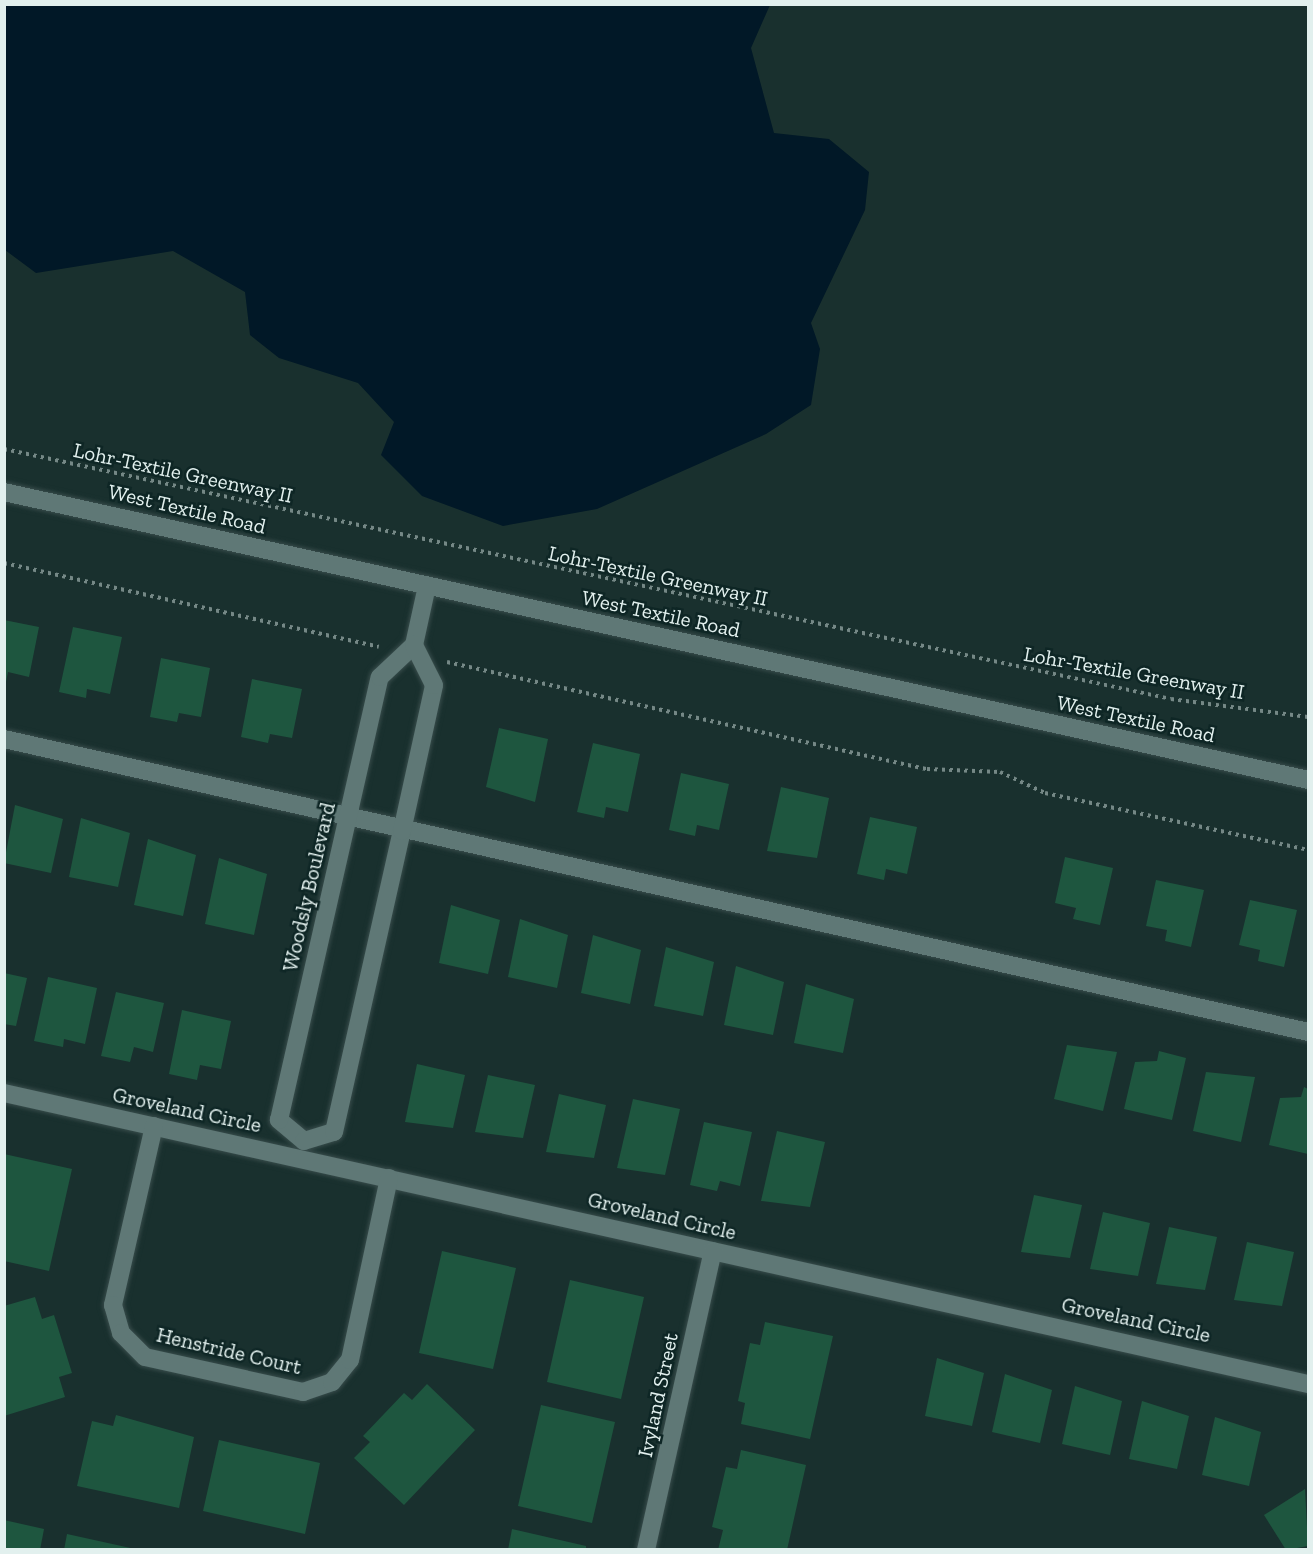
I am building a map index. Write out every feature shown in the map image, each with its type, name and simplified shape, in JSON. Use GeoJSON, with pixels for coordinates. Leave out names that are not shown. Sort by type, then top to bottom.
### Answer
{"type":"FeatureCollection","features":[{"type":"Feature","properties":{"kind":"street","name":"West Textile Road"},"geometry":{"type":"LineString","coordinates":[[4,492],[1308,780]]}},
{"type":"Feature","properties":{"kind":"street"},"geometry":{"type":"LineString","coordinates":[[302,1150],[334,1132],[402,831],[434,685],[413,651],[427,586]]}},
{"type":"Feature","properties":{"kind":"street","name":"Woodsly Boulevard"},"geometry":{"type":"LineString","coordinates":[[302,1150],[279,1120],[380,677],[413,651]]}},
{"type":"Feature","properties":{"kind":"street"},"geometry":{"type":"LineString","coordinates":[[4,739],[402,831],[1308,1032]]}},
{"type":"Feature","properties":{"kind":"street","name":"Groveland Circle"},"geometry":{"type":"LineString","coordinates":[[4,1093],[154,1126],[302,1150],[389,1178],[1308,1384]]}},
{"type":"Feature","properties":{"kind":"street","name":"Henstride Court"},"geometry":{"type":"LineString","coordinates":[[154,1126],[113,1305],[121,1333],[145,1357],[179,1365],[303,1392],[332,1382],[350,1360],[389,1178]]}},
{"type":"Feature","properties":{"kind":"street","name":"Ivyland Street"},"geometry":{"type":"LineString","coordinates":[[646,1550],[713,1251]]}},
{"type":"Feature","properties":{"kind":"path","name":"Lohr-Textile Greenway II"},"geometry":{"type":"LineString","coordinates":[[4,449],[695,600],[1171,699],[1308,717]]}},
{"type":"Feature","properties":{"kind":"path"},"geometry":{"type":"LineString","coordinates":[[4,563],[413,651],[927,769],[1000,772],[1045,793],[1308,850]]}},
{"type":"Feature","properties":{"kind":"water"},"geometry":{"type":"Polygon","coordinates":[[[4,5],[770,5],[751,48],[774,133],[829,139],[869,172],[865,210],[811,323],[820,349],[811,405],[766,434],[597,509],[503,526],[422,496],[381,455],[394,422],[358,383],[279,358],[250,335],[245,292],[173,251],[36,273],[5,250],[4,5]]]}},
{"type":"Feature","properties":{"kind":"building"},"geometry":{"type":"Polygon","coordinates":[[[4,620],[39,627],[29,677],[8,672],[6,682],[4,620]]]}},
{"type":"Feature","properties":{"kind":"building"},"geometry":{"type":"Polygon","coordinates":[[[73,627],[122,637],[110,694],[87,689],[86,698],[59,692],[73,627]]]}},
{"type":"Feature","properties":{"kind":"building"},"geometry":{"type":"Polygon","coordinates":[[[161,658],[210,668],[201,717],[179,713],[177,722],[150,717],[161,658]]]}},
{"type":"Feature","properties":{"kind":"building"},"geometry":{"type":"Polygon","coordinates":[[[252,679],[302,689],[292,738],[270,734],[268,743],[241,737],[252,679]]]}},
{"type":"Feature","properties":{"kind":"building"},"geometry":{"type":"Polygon","coordinates":[[[499,728],[548,739],[535,802],[486,787],[499,728]]]}},
{"type":"Feature","properties":{"kind":"building"},"geometry":{"type":"Polygon","coordinates":[[[593,743],[640,754],[628,812],[606,807],[604,818],[577,812],[593,743]]]}},
{"type":"Feature","properties":{"kind":"building"},"geometry":{"type":"Polygon","coordinates":[[[681,773],[729,784],[719,830],[697,825],[695,836],[669,830],[681,773]]]}},
{"type":"Feature","properties":{"kind":"building"},"geometry":{"type":"Polygon","coordinates":[[[781,787],[829,798],[817,858],[767,851],[781,787]]]}},
{"type":"Feature","properties":{"kind":"building"},"geometry":{"type":"Polygon","coordinates":[[[15,805],[63,819],[51,873],[4,863],[15,805]]]}},
{"type":"Feature","properties":{"kind":"building"},"geometry":{"type":"Polygon","coordinates":[[[870,817],[917,827],[907,874],[886,869],[884,880],[857,874],[870,817]]]}},
{"type":"Feature","properties":{"kind":"building"},"geometry":{"type":"Polygon","coordinates":[[[81,818],[130,833],[118,887],[69,877],[81,818]]]}},
{"type":"Feature","properties":{"kind":"building"},"geometry":{"type":"Polygon","coordinates":[[[148,839],[196,855],[183,916],[134,905],[148,839]]]}},
{"type":"Feature","properties":{"kind":"building"},"geometry":{"type":"Polygon","coordinates":[[[1065,857],[1113,868],[1100,925],[1073,919],[1076,908],[1055,903],[1065,857]]]}},
{"type":"Feature","properties":{"kind":"building"},"geometry":{"type":"Polygon","coordinates":[[[219,858],[267,874],[254,935],[205,924],[219,858]]]}},
{"type":"Feature","properties":{"kind":"building"},"geometry":{"type":"Polygon","coordinates":[[[1156,880],[1204,890],[1191,947],[1165,941],[1167,930],[1146,926],[1156,880]]]}},
{"type":"Feature","properties":{"kind":"building"},"geometry":{"type":"Polygon","coordinates":[[[1250,900],[1297,910],[1284,967],[1258,961],[1260,950],[1239,945],[1250,900]]]}},
{"type":"Feature","properties":{"kind":"building"},"geometry":{"type":"Polygon","coordinates":[[[451,905],[500,920],[488,974],[439,963],[451,905]]]}},
{"type":"Feature","properties":{"kind":"building"},"geometry":{"type":"Polygon","coordinates":[[[520,919],[568,935],[557,988],[508,977],[520,919]]]}},
{"type":"Feature","properties":{"kind":"building"},"geometry":{"type":"Polygon","coordinates":[[[593,935],[641,950],[630,1004],[581,993],[593,935]]]}},
{"type":"Feature","properties":{"kind":"building"},"geometry":{"type":"Polygon","coordinates":[[[666,947],[714,962],[703,1016],[654,1006],[666,947]]]}},
{"type":"Feature","properties":{"kind":"building"},"geometry":{"type":"Polygon","coordinates":[[[736,966],[784,982],[773,1035],[724,1025],[736,966]]]}},
{"type":"Feature","properties":{"kind":"building"},"geometry":{"type":"Polygon","coordinates":[[[4,973],[27,978],[16,1026],[4,1024],[4,973]]]}},
{"type":"Feature","properties":{"kind":"building"},"geometry":{"type":"Polygon","coordinates":[[[48,977],[97,988],[85,1044],[64,1039],[63,1047],[34,1041],[48,977]]]}},
{"type":"Feature","properties":{"kind":"building"},"geometry":{"type":"Polygon","coordinates":[[[806,984],[854,999],[843,1053],[794,1043],[806,984]]]}},
{"type":"Feature","properties":{"kind":"building"},"geometry":{"type":"Polygon","coordinates":[[[116,992],[164,1003],[153,1052],[134,1047],[130,1062],[101,1056],[116,992]]]}},
{"type":"Feature","properties":{"kind":"building"},"geometry":{"type":"Polygon","coordinates":[[[182,1010],[231,1021],[221,1069],[200,1065],[197,1080],[169,1074],[182,1010]]]}},
{"type":"Feature","properties":{"kind":"building"},"geometry":{"type":"Polygon","coordinates":[[[1067,1045],[1117,1052],[1103,1111],[1054,1099],[1067,1045]]]}},
{"type":"Feature","properties":{"kind":"building"},"geometry":{"type":"Polygon","coordinates":[[[1159,1051],[1186,1058],[1172,1120],[1124,1109],[1135,1062],[1157,1061],[1159,1051]]]}},
{"type":"Feature","properties":{"kind":"building"},"geometry":{"type":"Polygon","coordinates":[[[417,1064],[465,1075],[453,1128],[405,1122],[417,1064]]]}},
{"type":"Feature","properties":{"kind":"building"},"geometry":{"type":"Polygon","coordinates":[[[1206,1072],[1255,1077],[1241,1142],[1193,1131],[1206,1072]]]}},
{"type":"Feature","properties":{"kind":"building"},"geometry":{"type":"Polygon","coordinates":[[[488,1075],[535,1085],[523,1138],[475,1132],[488,1075]]]}},
{"type":"Feature","properties":{"kind":"building"},"geometry":{"type":"Polygon","coordinates":[[[1304,1087],[1308,1089],[1308,1154],[1269,1145],[1280,1098],[1301,1097],[1304,1087]]]}},
{"type":"Feature","properties":{"kind":"building"},"geometry":{"type":"Polygon","coordinates":[[[559,1094],[606,1105],[594,1158],[546,1152],[559,1094]]]}},
{"type":"Feature","properties":{"kind":"building"},"geometry":{"type":"Polygon","coordinates":[[[633,1099],[680,1109],[665,1175],[617,1168],[633,1099]]]}},
{"type":"Feature","properties":{"kind":"building"},"geometry":{"type":"Polygon","coordinates":[[[704,1122],[752,1132],[740,1186],[720,1181],[717,1191],[690,1185],[704,1122]]]}},
{"type":"Feature","properties":{"kind":"building"},"geometry":{"type":"Polygon","coordinates":[[[777,1131],[825,1142],[810,1207],[761,1201],[777,1131]]]}},
{"type":"Feature","properties":{"kind":"building"},"geometry":{"type":"Polygon","coordinates":[[[4,1154],[72,1169],[49,1271],[4,1261],[4,1154]]]}},
{"type":"Feature","properties":{"kind":"building"},"geometry":{"type":"Polygon","coordinates":[[[1034,1195],[1082,1205],[1070,1258],[1021,1252],[1034,1195]]]}},
{"type":"Feature","properties":{"kind":"building"},"geometry":{"type":"Polygon","coordinates":[[[1103,1212],[1150,1223],[1138,1276],[1090,1269],[1103,1212]]]}},
{"type":"Feature","properties":{"kind":"building"},"geometry":{"type":"Polygon","coordinates":[[[1169,1227],[1217,1237],[1205,1290],[1156,1284],[1169,1227]]]}},
{"type":"Feature","properties":{"kind":"building"},"geometry":{"type":"Polygon","coordinates":[[[1247,1242],[1294,1252],[1282,1306],[1234,1300],[1247,1242]]]}},
{"type":"Feature","properties":{"kind":"building"},"geometry":{"type":"Polygon","coordinates":[[[442,1251],[516,1268],[493,1369],[419,1353],[442,1251]]]}},
{"type":"Feature","properties":{"kind":"building"},"geometry":{"type":"Polygon","coordinates":[[[570,1280],[644,1297],[621,1399],[547,1382],[570,1280]]]}},
{"type":"Feature","properties":{"kind":"building"},"geometry":{"type":"Polygon","coordinates":[[[35,1297],[42,1319],[54,1315],[72,1373],[59,1377],[65,1397],[4,1416],[4,1306],[35,1297]]]}},
{"type":"Feature","properties":{"kind":"building"},"geometry":{"type":"Polygon","coordinates":[[[765,1322],[833,1336],[810,1439],[741,1424],[745,1403],[738,1401],[750,1343],[760,1345],[765,1322]]]}},
{"type":"Feature","properties":{"kind":"building"},"geometry":{"type":"Polygon","coordinates":[[[937,1358],[984,1373],[972,1426],[925,1416],[937,1358]]]}},
{"type":"Feature","properties":{"kind":"building"},"geometry":{"type":"Polygon","coordinates":[[[1005,1374],[1052,1390],[1040,1443],[992,1432],[1005,1374]]]}},
{"type":"Feature","properties":{"kind":"building"},"geometry":{"type":"Polygon","coordinates":[[[427,1384],[475,1430],[404,1505],[354,1458],[370,1442],[363,1436],[404,1393],[412,1400],[427,1384]]]}},
{"type":"Feature","properties":{"kind":"building"},"geometry":{"type":"Polygon","coordinates":[[[1075,1386],[1122,1401],[1110,1455],[1062,1444],[1075,1386]]]}},
{"type":"Feature","properties":{"kind":"building"},"geometry":{"type":"Polygon","coordinates":[[[1142,1401],[1189,1416],[1177,1469],[1129,1459],[1142,1401]]]}},
{"type":"Feature","properties":{"kind":"building"},"geometry":{"type":"Polygon","coordinates":[[[541,1405],[615,1422],[592,1523],[518,1506],[541,1405]]]}},
{"type":"Feature","properties":{"kind":"building"},"geometry":{"type":"Polygon","coordinates":[[[116,1415],[194,1437],[179,1508],[77,1486],[92,1421],[113,1426],[116,1415]]]}},
{"type":"Feature","properties":{"kind":"building"},"geometry":{"type":"Polygon","coordinates":[[[1215,1417],[1261,1432],[1249,1486],[1202,1475],[1215,1417]]]}},
{"type":"Feature","properties":{"kind":"building"},"geometry":{"type":"Polygon","coordinates":[[[219,1440],[320,1463],[305,1534],[203,1511],[219,1440]]]}},
{"type":"Feature","properties":{"kind":"building"},"geometry":{"type":"Polygon","coordinates":[[[741,1450],[806,1465],[787,1550],[718,1550],[723,1530],[712,1527],[726,1467],[737,1469],[741,1450]]]}},
{"type":"Feature","properties":{"kind":"building"},"geometry":{"type":"Polygon","coordinates":[[[1305,1489],[1308,1546],[1286,1550],[1264,1515],[1305,1489]]]}},
{"type":"Feature","properties":{"kind":"building"},"geometry":{"type":"Polygon","coordinates":[[[4,1520],[44,1529],[40,1550],[4,1550],[4,1520]]]}},
{"type":"Feature","properties":{"kind":"building"},"geometry":{"type":"Polygon","coordinates":[[[512,1529],[586,1546],[586,1550],[508,1550],[512,1529]]]}},
{"type":"Feature","properties":{"kind":"building"},"geometry":{"type":"Polygon","coordinates":[[[67,1534],[135,1549],[135,1550],[64,1550],[67,1534]]]}}]}
